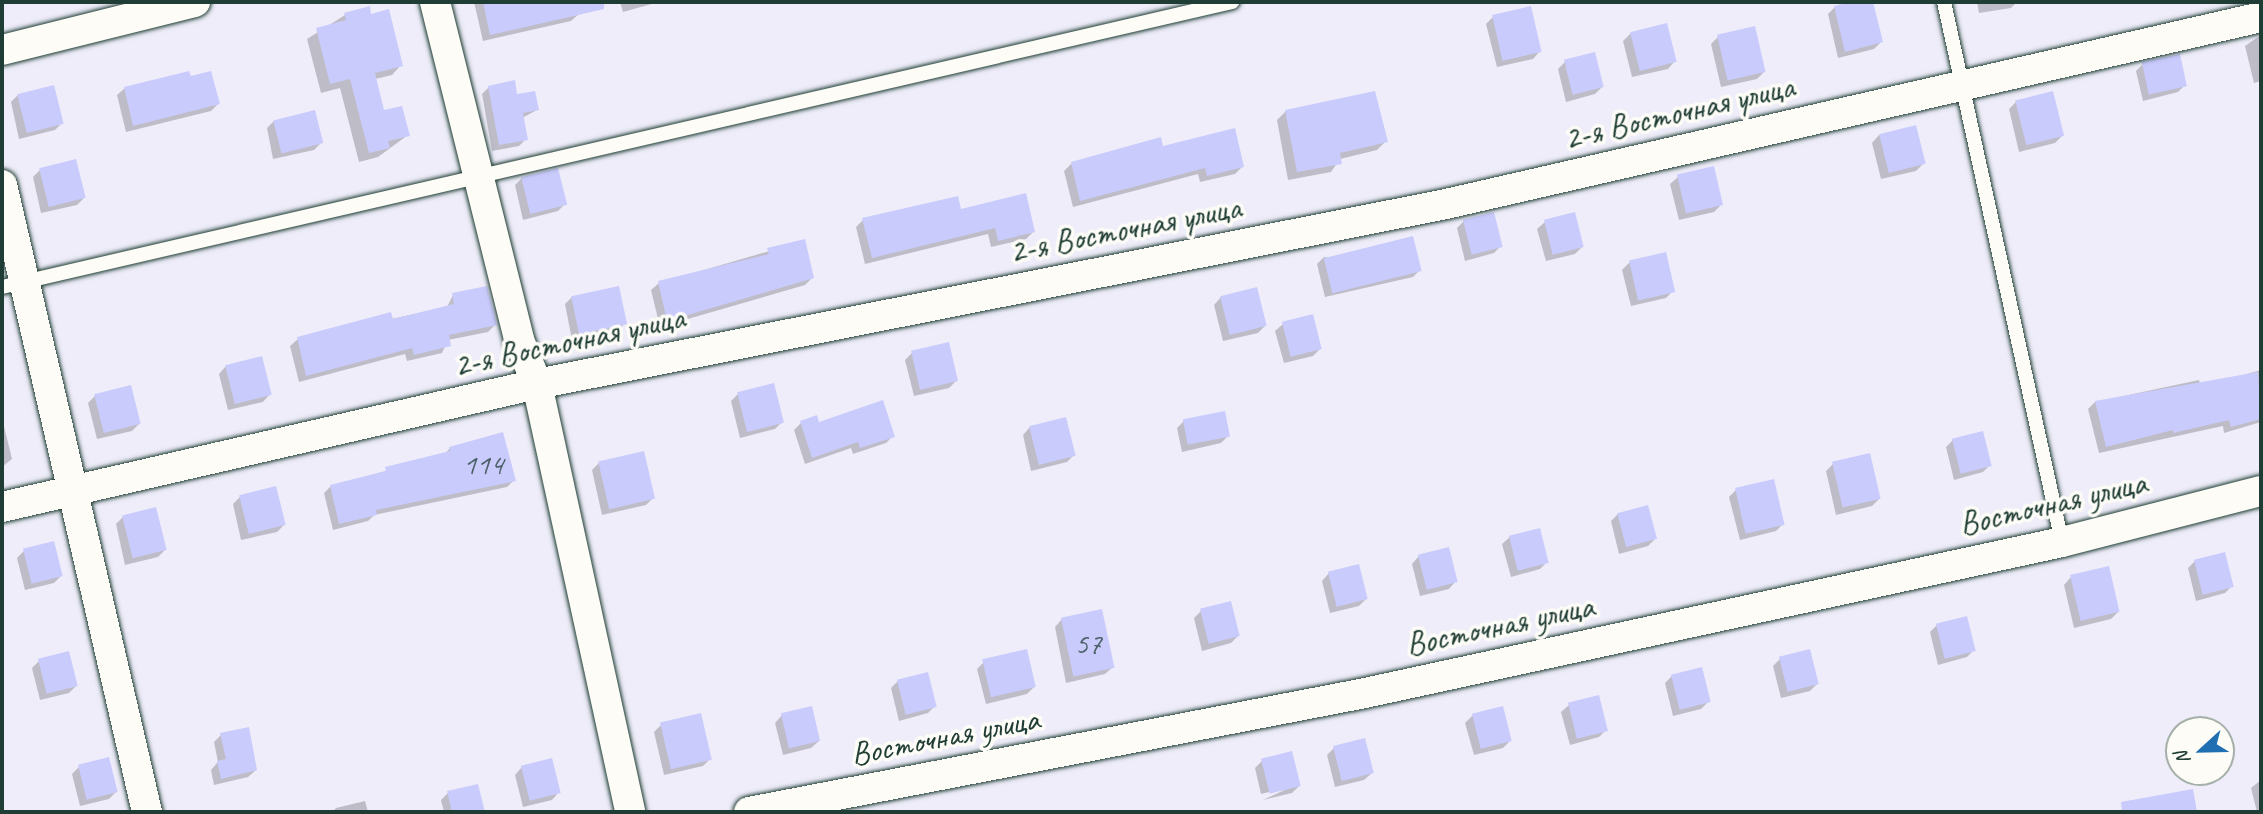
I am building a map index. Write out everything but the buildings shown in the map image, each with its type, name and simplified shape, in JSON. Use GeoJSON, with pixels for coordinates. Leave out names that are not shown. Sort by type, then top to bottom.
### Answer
{"type":"FeatureCollection","features":[{"type":"Feature","properties":{"kind":"street"},"geometry":{"type":"LineString","coordinates":[[2,50],[195,2]]}},
{"type":"Feature","properties":{"kind":"street"},"geometry":{"type":"LineString","coordinates":[[435,2],[519,340],[537,384],[630,812]]}},
{"type":"Feature","properties":{"kind":"street","name":"2-я Восточная улица"},"geometry":{"type":"LineString","coordinates":[[2,507],[537,384],[1446,204],[2261,18]]}},
{"type":"Feature","properties":{"kind":"street"},"geometry":{"type":"LineString","coordinates":[[2,185],[13,285],[73,489],[146,812]]}},
{"type":"Feature","properties":{"kind":"street","name":"Восточная улица"},"geometry":{"type":"LineString","coordinates":[[749,812],[1365,693],[2062,542],[2261,491]]}},
{"type":"Feature","properties":{"kind":"lane"},"geometry":{"type":"LineString","coordinates":[[13,285],[479,179],[1232,2]]}},
{"type":"Feature","properties":{"kind":"lane"},"geometry":{"type":"LineString","coordinates":[[1944,2],[2062,542]]}}]}
